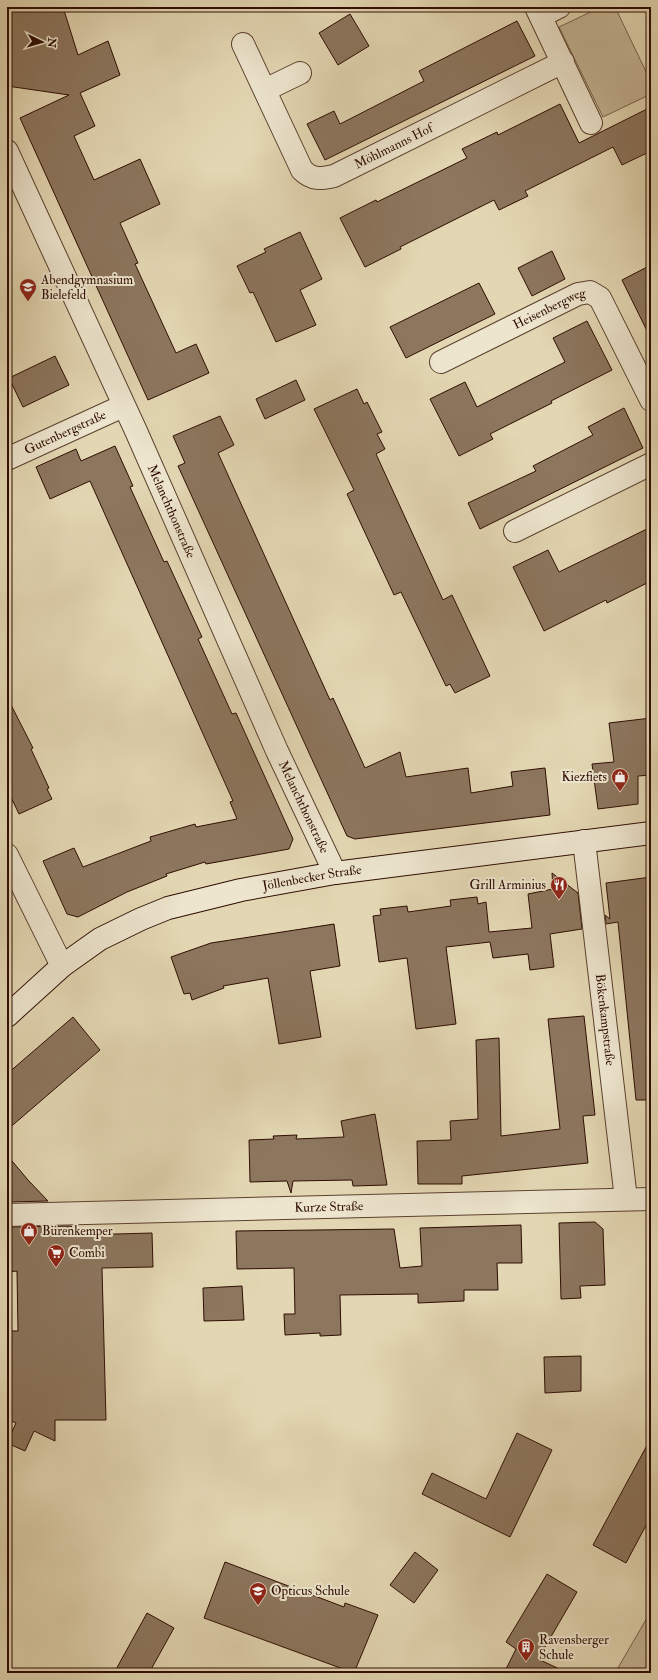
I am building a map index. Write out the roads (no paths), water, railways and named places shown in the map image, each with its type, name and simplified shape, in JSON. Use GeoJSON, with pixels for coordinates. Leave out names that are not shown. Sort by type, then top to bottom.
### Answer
{"type":"FeatureCollection","features":[{"type":"Feature","properties":{"kind":"street"},"geometry":{"type":"LineString","coordinates":[[545,10],[563,62],[591,123]]}},
{"type":"Feature","properties":{"kind":"street","name":"Möhlmanns Hof"},"geometry":{"type":"LineString","coordinates":[[243,44],[302,170],[308,176],[316,179],[326,178],[563,62]]}},
{"type":"Feature","properties":{"kind":"street"},"geometry":{"type":"LineString","coordinates":[[265,90],[300,73]]}},
{"type":"Feature","properties":{"kind":"street","name":"Melanchthonstraße"},"geometry":{"type":"LineString","coordinates":[[7,151],[277,751],[336,873]]}},
{"type":"Feature","properties":{"kind":"street","name":"Heisenbergweg"},"geometry":{"type":"LineString","coordinates":[[441,362],[578,294],[590,292],[600,298],[651,400]]}},
{"type":"Feature","properties":{"kind":"street","name":"Gutenbergstraße"},"geometry":{"type":"LineString","coordinates":[[7,459],[123,406]]}},
{"type":"Feature","properties":{"kind":"street"},"geometry":{"type":"LineString","coordinates":[[515,531],[651,464]]}},
{"type":"Feature","properties":{"kind":"street","name":"Jöllenbecker Straße"},"geometry":{"type":"LineString","coordinates":[[7,1016],[62,966],[100,939],[168,908],[241,890],[336,873],[651,833]]}},
{"type":"Feature","properties":{"kind":"street","name":"Bökenkampstraße"},"geometry":{"type":"LineString","coordinates":[[584,841],[626,1199]]}},
{"type":"Feature","properties":{"kind":"street"},"geometry":{"type":"LineString","coordinates":[[7,855],[62,966]]}},
{"type":"Feature","properties":{"kind":"street","name":"Kurze Straße"},"geometry":{"type":"LineString","coordinates":[[7,1215],[651,1199]]}},
{"type":"Feature","properties":{"kind":"place","name":"Abendgymnasium Bielefeld"},"geometry":{"type":"Point","coordinates":[28,302]}},
{"type":"Feature","properties":{"kind":"place","name":"Kiezfiets"},"geometry":{"type":"Point","coordinates":[620,792]}},
{"type":"Feature","properties":{"kind":"place","name":"Grill Arminius"},"geometry":{"type":"Point","coordinates":[559,900]}},
{"type":"Feature","properties":{"kind":"place","name":"Bürenkemper"},"geometry":{"type":"Point","coordinates":[29,1246]}},
{"type":"Feature","properties":{"kind":"place","name":"Combi"},"geometry":{"type":"Point","coordinates":[56,1268]}},
{"type":"Feature","properties":{"kind":"place","name":"Opticus Schule"},"geometry":{"type":"Point","coordinates":[258,1606]}},
{"type":"Feature","properties":{"kind":"place","name":"Ravensberger Schule"},"geometry":{"type":"Point","coordinates":[526,1662]}}]}
